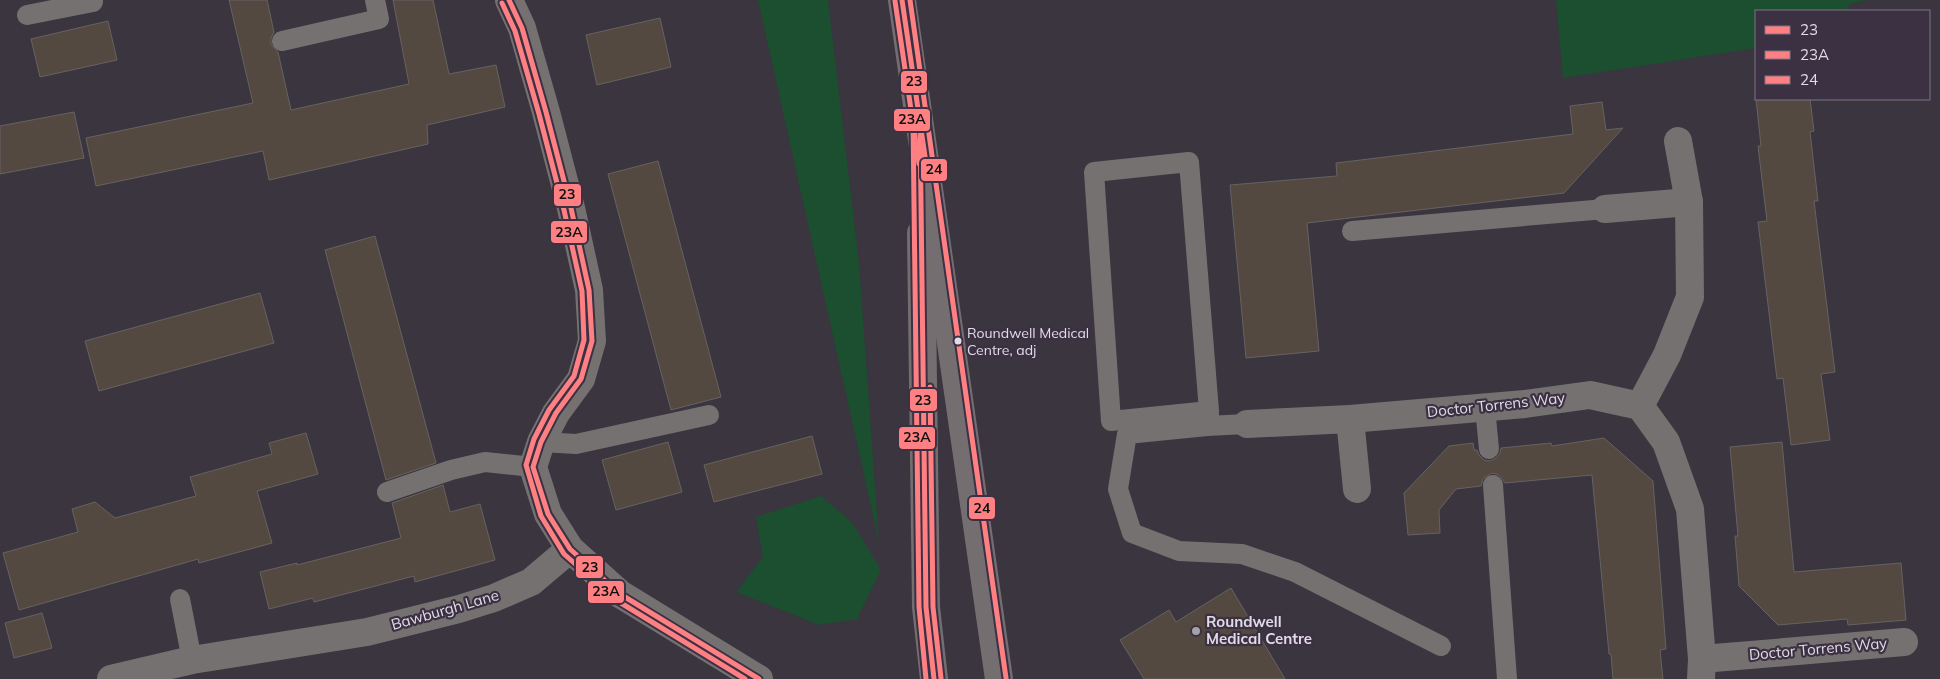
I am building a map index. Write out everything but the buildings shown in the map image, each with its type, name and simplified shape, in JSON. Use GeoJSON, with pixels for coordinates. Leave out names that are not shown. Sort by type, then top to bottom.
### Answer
{"type":"FeatureCollection","features":[{"type":"Feature","properties":{"kind":"highway"},"geometry":{"type":"LineString","coordinates":[[902,0],[999,679]]}},
{"type":"Feature","properties":{"kind":"highway"},"geometry":{"type":"LineString","coordinates":[[920,121],[926,607],[934,679]]}},
{"type":"Feature","properties":{"kind":"street"},"geometry":{"type":"LineString","coordinates":[[509,0],[522,28],[546,112],[571,208],[589,290],[592,341],[580,379],[556,413],[537,454],[548,514],[570,549],[620,594],[759,679]]}},
{"type":"Feature","properties":{"kind":"street"},"geometry":{"type":"LineString","coordinates":[[1640,406],[1667,354],[1690,297],[1689,202],[1678,141]]}},
{"type":"Feature","properties":{"kind":"street"},"geometry":{"type":"LineString","coordinates":[[1605,209],[1689,202]]}},
{"type":"Feature","properties":{"kind":"street","name":"Doctor Torrens Way"},"geometry":{"type":"LineString","coordinates":[[1247,424],[1350,419],[1590,395],[1640,406],[1666,442],[1690,509],[1702,669],[1904,642]]}},
{"type":"Feature","properties":{"kind":"street"},"geometry":{"type":"LineString","coordinates":[[1350,419],[1357,489]]}},
{"type":"Feature","properties":{"kind":"street","name":"Bawburgh Lane"},"geometry":{"type":"LineString","coordinates":[[111,679],[192,660],[367,632],[460,609],[494,598],[530,582],[570,549]]}},
{"type":"Feature","properties":{"kind":"lane"},"geometry":{"type":"LineString","coordinates":[[27,15],[93,2],[93,0]]}},
{"type":"Feature","properties":{"kind":"lane"},"geometry":{"type":"LineString","coordinates":[[282,42],[379,19],[375,0]]}},
{"type":"Feature","properties":{"kind":"lane"},"geometry":{"type":"LineString","coordinates":[[1208,418],[1189,162],[1094,172],[1111,421],[1208,418],[1247,424]]}},
{"type":"Feature","properties":{"kind":"lane"},"geometry":{"type":"LineString","coordinates":[[1352,231],[1605,209]]}},
{"type":"Feature","properties":{"kind":"lane"},"geometry":{"type":"LineString","coordinates":[[1485,407],[1489,449]]}},
{"type":"Feature","properties":{"kind":"lane"},"geometry":{"type":"LineString","coordinates":[[387,492],[451,470],[485,462],[537,454],[710,416]]}},
{"type":"Feature","properties":{"kind":"lane"},"geometry":{"type":"LineString","coordinates":[[1208,418],[1127,434],[1118,489],[1132,533],[1179,551],[1242,554],[1295,572],[1441,646]]}},
{"type":"Feature","properties":{"kind":"lane"},"geometry":{"type":"LineString","coordinates":[[1493,484],[1507,679]]}},
{"type":"Feature","properties":{"kind":"lane"},"geometry":{"type":"LineString","coordinates":[[180,600],[192,660]]}},
{"type":"Feature","properties":{"kind":"green space"},"geometry":{"type":"Polygon","coordinates":[[[758,0],[828,0],[859,263],[879,542],[758,0]]]}},
{"type":"Feature","properties":{"kind":"green space"},"geometry":{"type":"Polygon","coordinates":[[[1556,0],[1868,0],[1849,4],[1847,10],[1755,10],[1755,48],[1563,78],[1556,0]]]}},
{"type":"Feature","properties":{"kind":"green space"},"geometry":{"type":"Polygon","coordinates":[[[821,496],[852,522],[881,570],[857,619],[819,625],[736,592],[763,557],[756,517],[821,496]]]}},
{"type":"Feature","properties":{"kind":"transit line","name":"23"},"geometry":{"type":"LineString","coordinates":[[509,0],[522,28],[546,112],[571,208],[589,290],[592,341],[581,379],[556,413],[541,442],[533,467],[548,514],[570,549],[620,594],[759,679]]}},
{"type":"Feature","properties":{"kind":"transit line","name":"23"},"geometry":{"type":"LineString","coordinates":[[902,0],[926,163]]}},
{"type":"Feature","properties":{"kind":"transit line","name":"24"},"geometry":{"type":"LineString","coordinates":[[910,0],[1006,678]]}},
{"type":"Feature","properties":{"kind":"transit line","name":"23A"},"geometry":{"type":"LineString","coordinates":[[895,1],[919,164]]}},
{"type":"Feature","properties":{"kind":"transit line","name":"23A"},"geometry":{"type":"LineString","coordinates":[[502,3],[515,31],[539,114],[564,210],[582,291],[584,340],[574,376],[549,410],[534,439],[526,465],[541,516],[564,554],[616,600],[745,679]]}},
{"type":"Feature","properties":{"kind":"transit line","name":"23A"},"geometry":{"type":"LineString","coordinates":[[913,121],[919,607],[926,679]]}},
{"type":"Feature","properties":{"kind":"transit line","name":"23"},"geometry":{"type":"LineString","coordinates":[[920,121],[926,607],[934,679]]}},
{"type":"Feature","properties":{"kind":"transit line","name":"24"},"geometry":{"type":"LineString","coordinates":[[930,387],[933,607],[941,678]]}},
{"type":"Feature","properties":{"kind":"place","name":"Roundwell Medical Centre, adj"},"geometry":{"type":"Point","coordinates":[958,341]}},
{"type":"Feature","properties":{"kind":"place","name":"Roundwell Medical Centre"},"geometry":{"type":"Point","coordinates":[1196,631]}}]}
